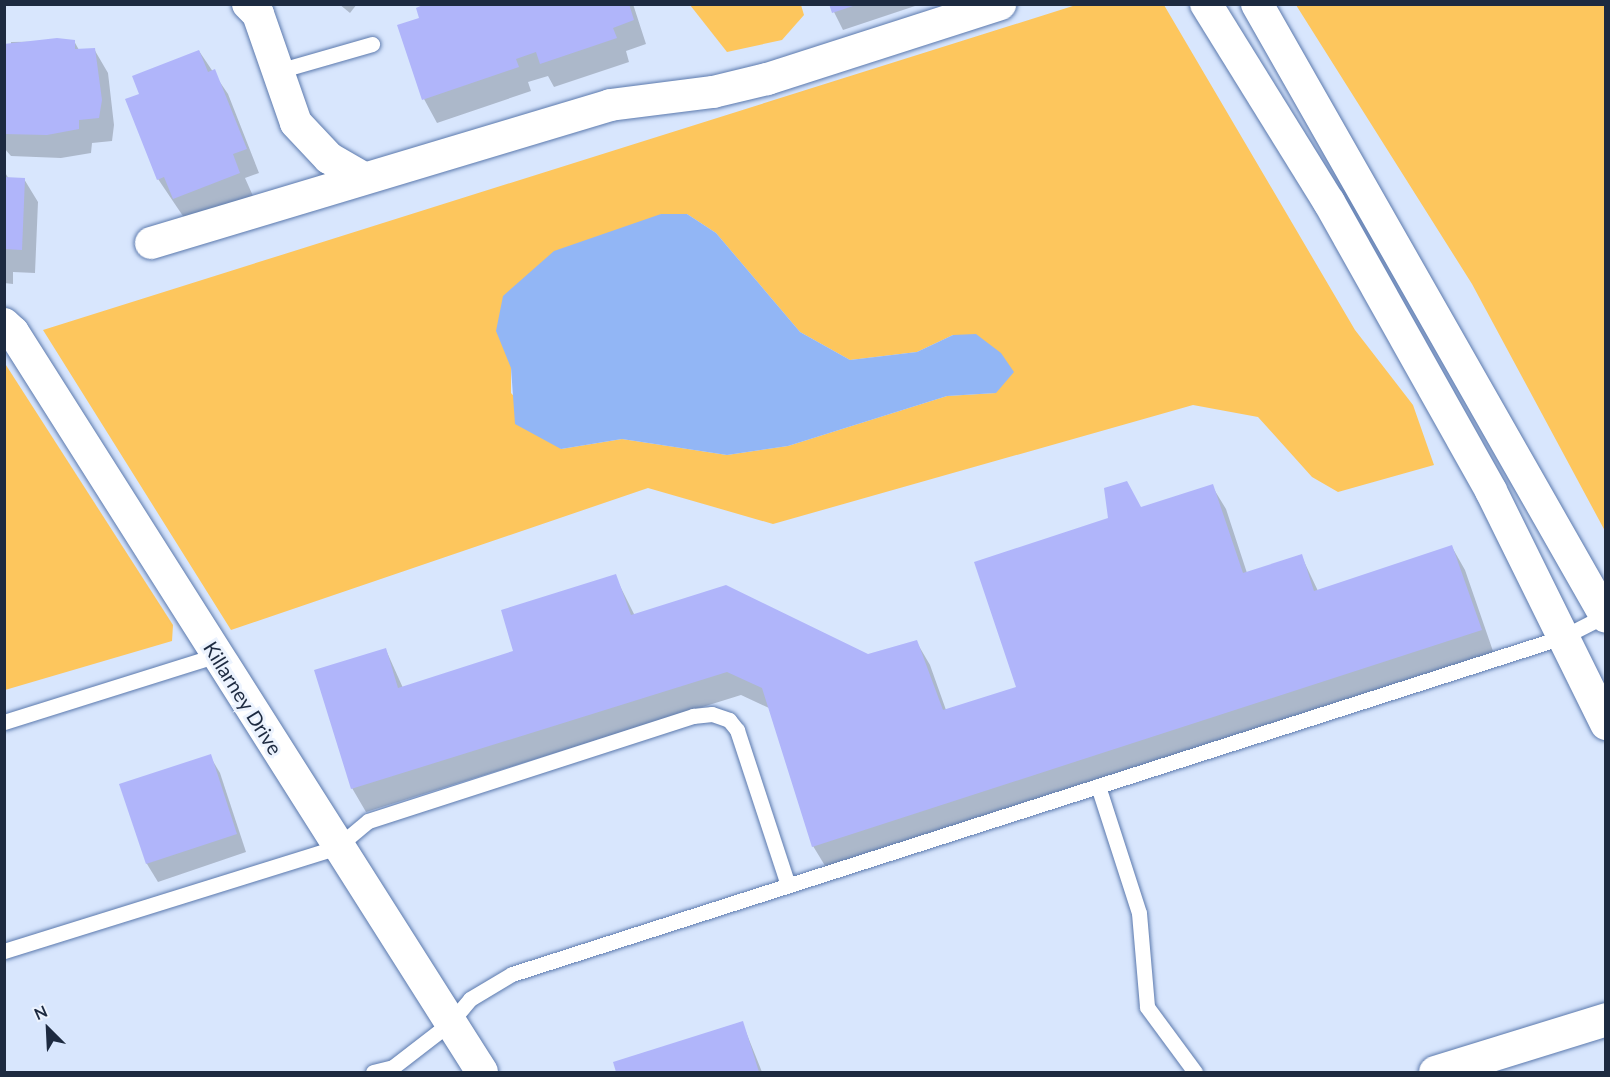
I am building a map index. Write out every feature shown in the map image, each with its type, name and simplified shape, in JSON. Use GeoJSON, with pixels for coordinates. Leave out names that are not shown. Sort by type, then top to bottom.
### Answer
{"type":"FeatureCollection","features":[{"type":"Feature","properties":{"kind":"highway"},"geometry":{"type":"LineString","coordinates":[[1436,1072],[1605,1019]]}},
{"type":"Feature","properties":{"kind":"street"},"geometry":{"type":"LineString","coordinates":[[248,4],[258,14],[296,123],[329,158],[363,178]]}},
{"type":"Feature","properties":{"kind":"street"},"geometry":{"type":"LineString","coordinates":[[151,243],[610,105],[713,92],[767,79],[1000,4]]}},
{"type":"Feature","properties":{"kind":"street"},"geometry":{"type":"LineString","coordinates":[[1206,4],[1352,243],[1491,491],[1605,724]]}},
{"type":"Feature","properties":{"kind":"street"},"geometry":{"type":"LineString","coordinates":[[1257,4],[1605,616]]}},
{"type":"Feature","properties":{"kind":"street","name":"Killarney Drive"},"geometry":{"type":"LineString","coordinates":[[4,324],[13,332],[215,656],[482,1072]]}},
{"type":"Feature","properties":{"kind":"lane"},"geometry":{"type":"LineString","coordinates":[[278,71],[372,44]]}},
{"type":"Feature","properties":{"kind":"lane"},"geometry":{"type":"LineString","coordinates":[[374,1072],[393,1067],[450,1023],[470,999],[512,974],[1563,637],[1605,616]]}},
{"type":"Feature","properties":{"kind":"lane"},"geometry":{"type":"LineString","coordinates":[[4,722],[215,656]]}},
{"type":"Feature","properties":{"kind":"lane"},"geometry":{"type":"LineString","coordinates":[[4,951],[337,847],[368,821],[683,719],[712,714],[729,720],[737,730],[788,885]]}},
{"type":"Feature","properties":{"kind":"lane"},"geometry":{"type":"LineString","coordinates":[[1098,786],[1139,913],[1147,1007],[1195,1072]]}},
{"type":"Feature","properties":{"kind":"shaded area"},"geometry":{"type":"Polygon","coordinates":[[[690,5],[801,5],[804,15],[782,40],[727,52],[690,5]]]}},
{"type":"Feature","properties":{"kind":"shaded area"},"geometry":{"type":"Polygon","coordinates":[[[1076,5],[1164,5],[1355,330],[1413,405],[1434,465],[1338,492],[1312,477],[1258,417],[1193,405],[773,524],[648,488],[231,630],[43,330],[1076,5]],[[661,214],[511,368],[511,393],[561,449],[622,439],[727,455],[788,446],[947,396],[996,393],[953,335],[917,352],[850,360],[800,332],[716,233],[687,214],[661,214]]]}},
{"type":"Feature","properties":{"kind":"shaded area"},"geometry":{"type":"Polygon","coordinates":[[[1296,5],[1605,5],[1605,531],[1472,284],[1296,5]]]}},
{"type":"Feature","properties":{"kind":"shaded area"},"geometry":{"type":"Polygon","coordinates":[[[4,362],[173,625],[172,641],[5,690],[4,362]]]}},
{"type":"Feature","properties":{"kind":"water"},"geometry":{"type":"Polygon","coordinates":[[[661,214],[687,214],[716,233],[800,332],[850,360],[917,352],[953,335],[976,334],[1001,353],[1014,372],[996,393],[947,396],[788,446],[727,455],[622,439],[561,449],[515,424],[511,368],[496,331],[503,296],[554,251],[661,214]]]}},
{"type":"Feature","properties":{"kind":"building"},"geometry":{"type":"Polygon","coordinates":[[[425,4],[629,4],[634,20],[613,28],[617,38],[540,64],[536,52],[516,59],[519,67],[422,100],[397,25],[419,18],[416,8],[425,4]]]}},
{"type":"Feature","properties":{"kind":"building"},"geometry":{"type":"Polygon","coordinates":[[[829,4],[856,4],[856,5],[832,13],[829,4]]]}},
{"type":"Feature","properties":{"kind":"building"},"geometry":{"type":"Polygon","coordinates":[[[57,38],[75,40],[75,49],[95,48],[102,100],[99,118],[79,120],[79,129],[47,135],[4,134],[4,44],[57,38]]]}},
{"type":"Feature","properties":{"kind":"building"},"geometry":{"type":"Polygon","coordinates":[[[199,50],[208,72],[215,69],[247,149],[233,154],[240,173],[173,199],[164,177],[157,180],[125,99],[139,94],[132,76],[199,50]]]}},
{"type":"Feature","properties":{"kind":"building"},"geometry":{"type":"Polygon","coordinates":[[[4,177],[25,178],[22,250],[4,249],[4,177]]]}},
{"type":"Feature","properties":{"kind":"building"},"geometry":{"type":"Polygon","coordinates":[[[1127,481],[1141,507],[1213,484],[1243,573],[1302,554],[1314,591],[1452,545],[1482,630],[812,847],[762,688],[727,672],[351,789],[314,670],[386,648],[398,688],[513,651],[501,610],[616,574],[631,615],[726,585],[868,654],[917,640],[943,710],[1016,687],[974,562],[1108,518],[1104,488],[1127,481]]]}},
{"type":"Feature","properties":{"kind":"building"},"geometry":{"type":"Polygon","coordinates":[[[211,754],[237,834],[146,864],[119,784],[211,754]]]}},
{"type":"Feature","properties":{"kind":"building"},"geometry":{"type":"Polygon","coordinates":[[[743,1021],[759,1072],[616,1072],[613,1062],[743,1021]]]}}]}
